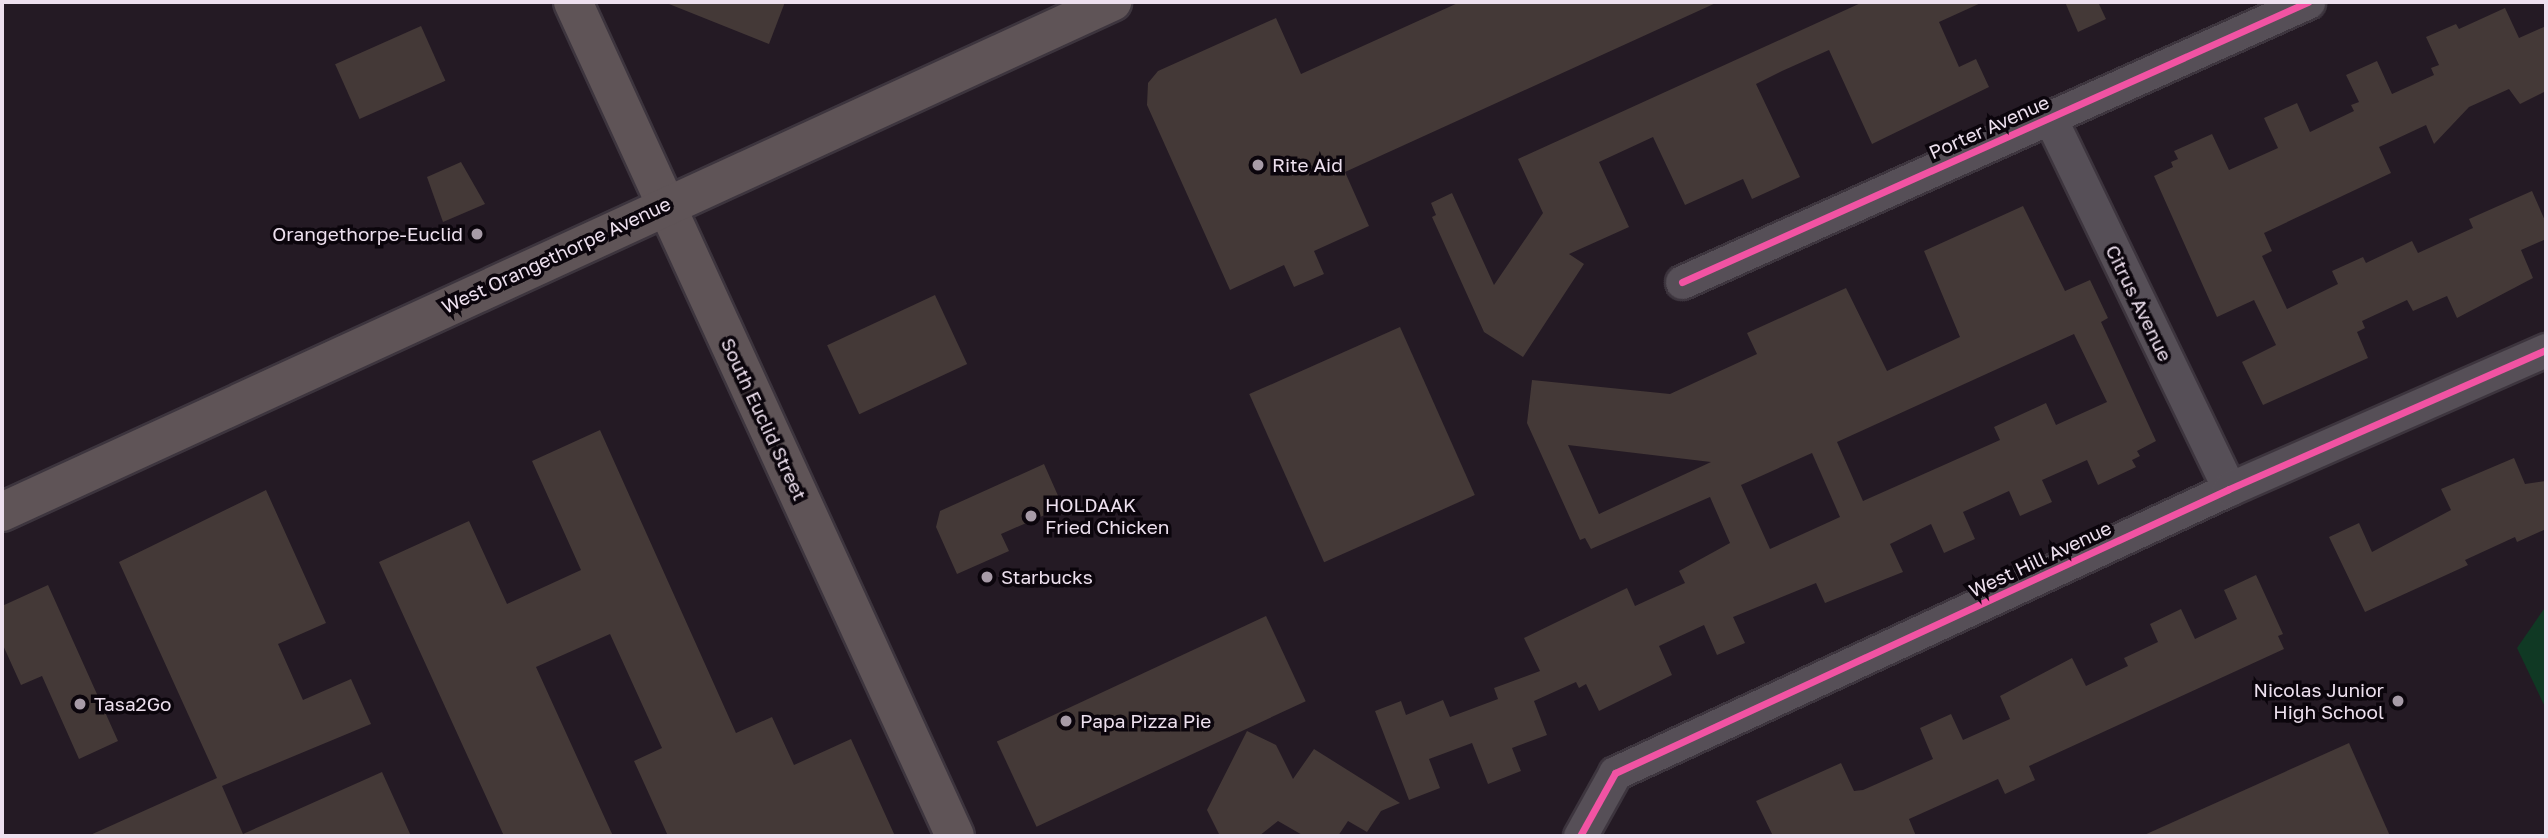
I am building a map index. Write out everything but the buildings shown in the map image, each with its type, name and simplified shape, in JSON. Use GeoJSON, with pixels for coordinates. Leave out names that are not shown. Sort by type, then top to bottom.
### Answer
{"type":"FeatureCollection","features":[{"type":"Feature","properties":{"kind":"main road","name":"South Euclid Street"},"geometry":{"type":"LineString","coordinates":[[573,2],[955,836]]}},
{"type":"Feature","properties":{"kind":"main road","name":"West Orangethorpe Avenue"},"geometry":{"type":"LineString","coordinates":[[2,512],[1112,2]]}},
{"type":"Feature","properties":{"kind":"street","name":"Porter Avenue"},"geometry":{"type":"LineString","coordinates":[[1682,282],[2308,2]]}},
{"type":"Feature","properties":{"kind":"street","name":"Citrus Avenue"},"geometry":{"type":"LineString","coordinates":[[2050,118],[2229,489]]}},
{"type":"Feature","properties":{"kind":"street","name":"West Hill Avenue"},"geometry":{"type":"LineString","coordinates":[[1580,836],[1615,773],[2229,489],[2546,350]]}},
{"type":"Feature","properties":{"kind":"green space"},"geometry":{"type":"Polygon","coordinates":[[[2546,606],[2546,709],[2517,648],[2546,606]]]}},
{"type":"Feature","properties":{"kind":"cycle path"},"geometry":{"type":"LineString","coordinates":[[1682,282],[2308,2]]}},
{"type":"Feature","properties":{"kind":"cycle path"},"geometry":{"type":"LineString","coordinates":[[1580,836],[1615,773],[2229,489],[2546,350]]}},
{"type":"Feature","properties":{"kind":"place","name":"Rite Aid"},"geometry":{"type":"Point","coordinates":[1258,165]}},
{"type":"Feature","properties":{"kind":"place","name":"Orangethorpe-Euclid"},"geometry":{"type":"Point","coordinates":[477,234]}},
{"type":"Feature","properties":{"kind":"place","name":"HOLDAAK Fried Chicken"},"geometry":{"type":"Point","coordinates":[1031,516]}},
{"type":"Feature","properties":{"kind":"place","name":"Starbucks"},"geometry":{"type":"Point","coordinates":[987,577]}},
{"type":"Feature","properties":{"kind":"place","name":"Nicolas Junior High School"},"geometry":{"type":"Point","coordinates":[2398,701]}},
{"type":"Feature","properties":{"kind":"place","name":"Tasa2Go"},"geometry":{"type":"Point","coordinates":[80,704]}},
{"type":"Feature","properties":{"kind":"place","name":"Papa Pizza Pie"},"geometry":{"type":"Point","coordinates":[1066,721]}}]}
